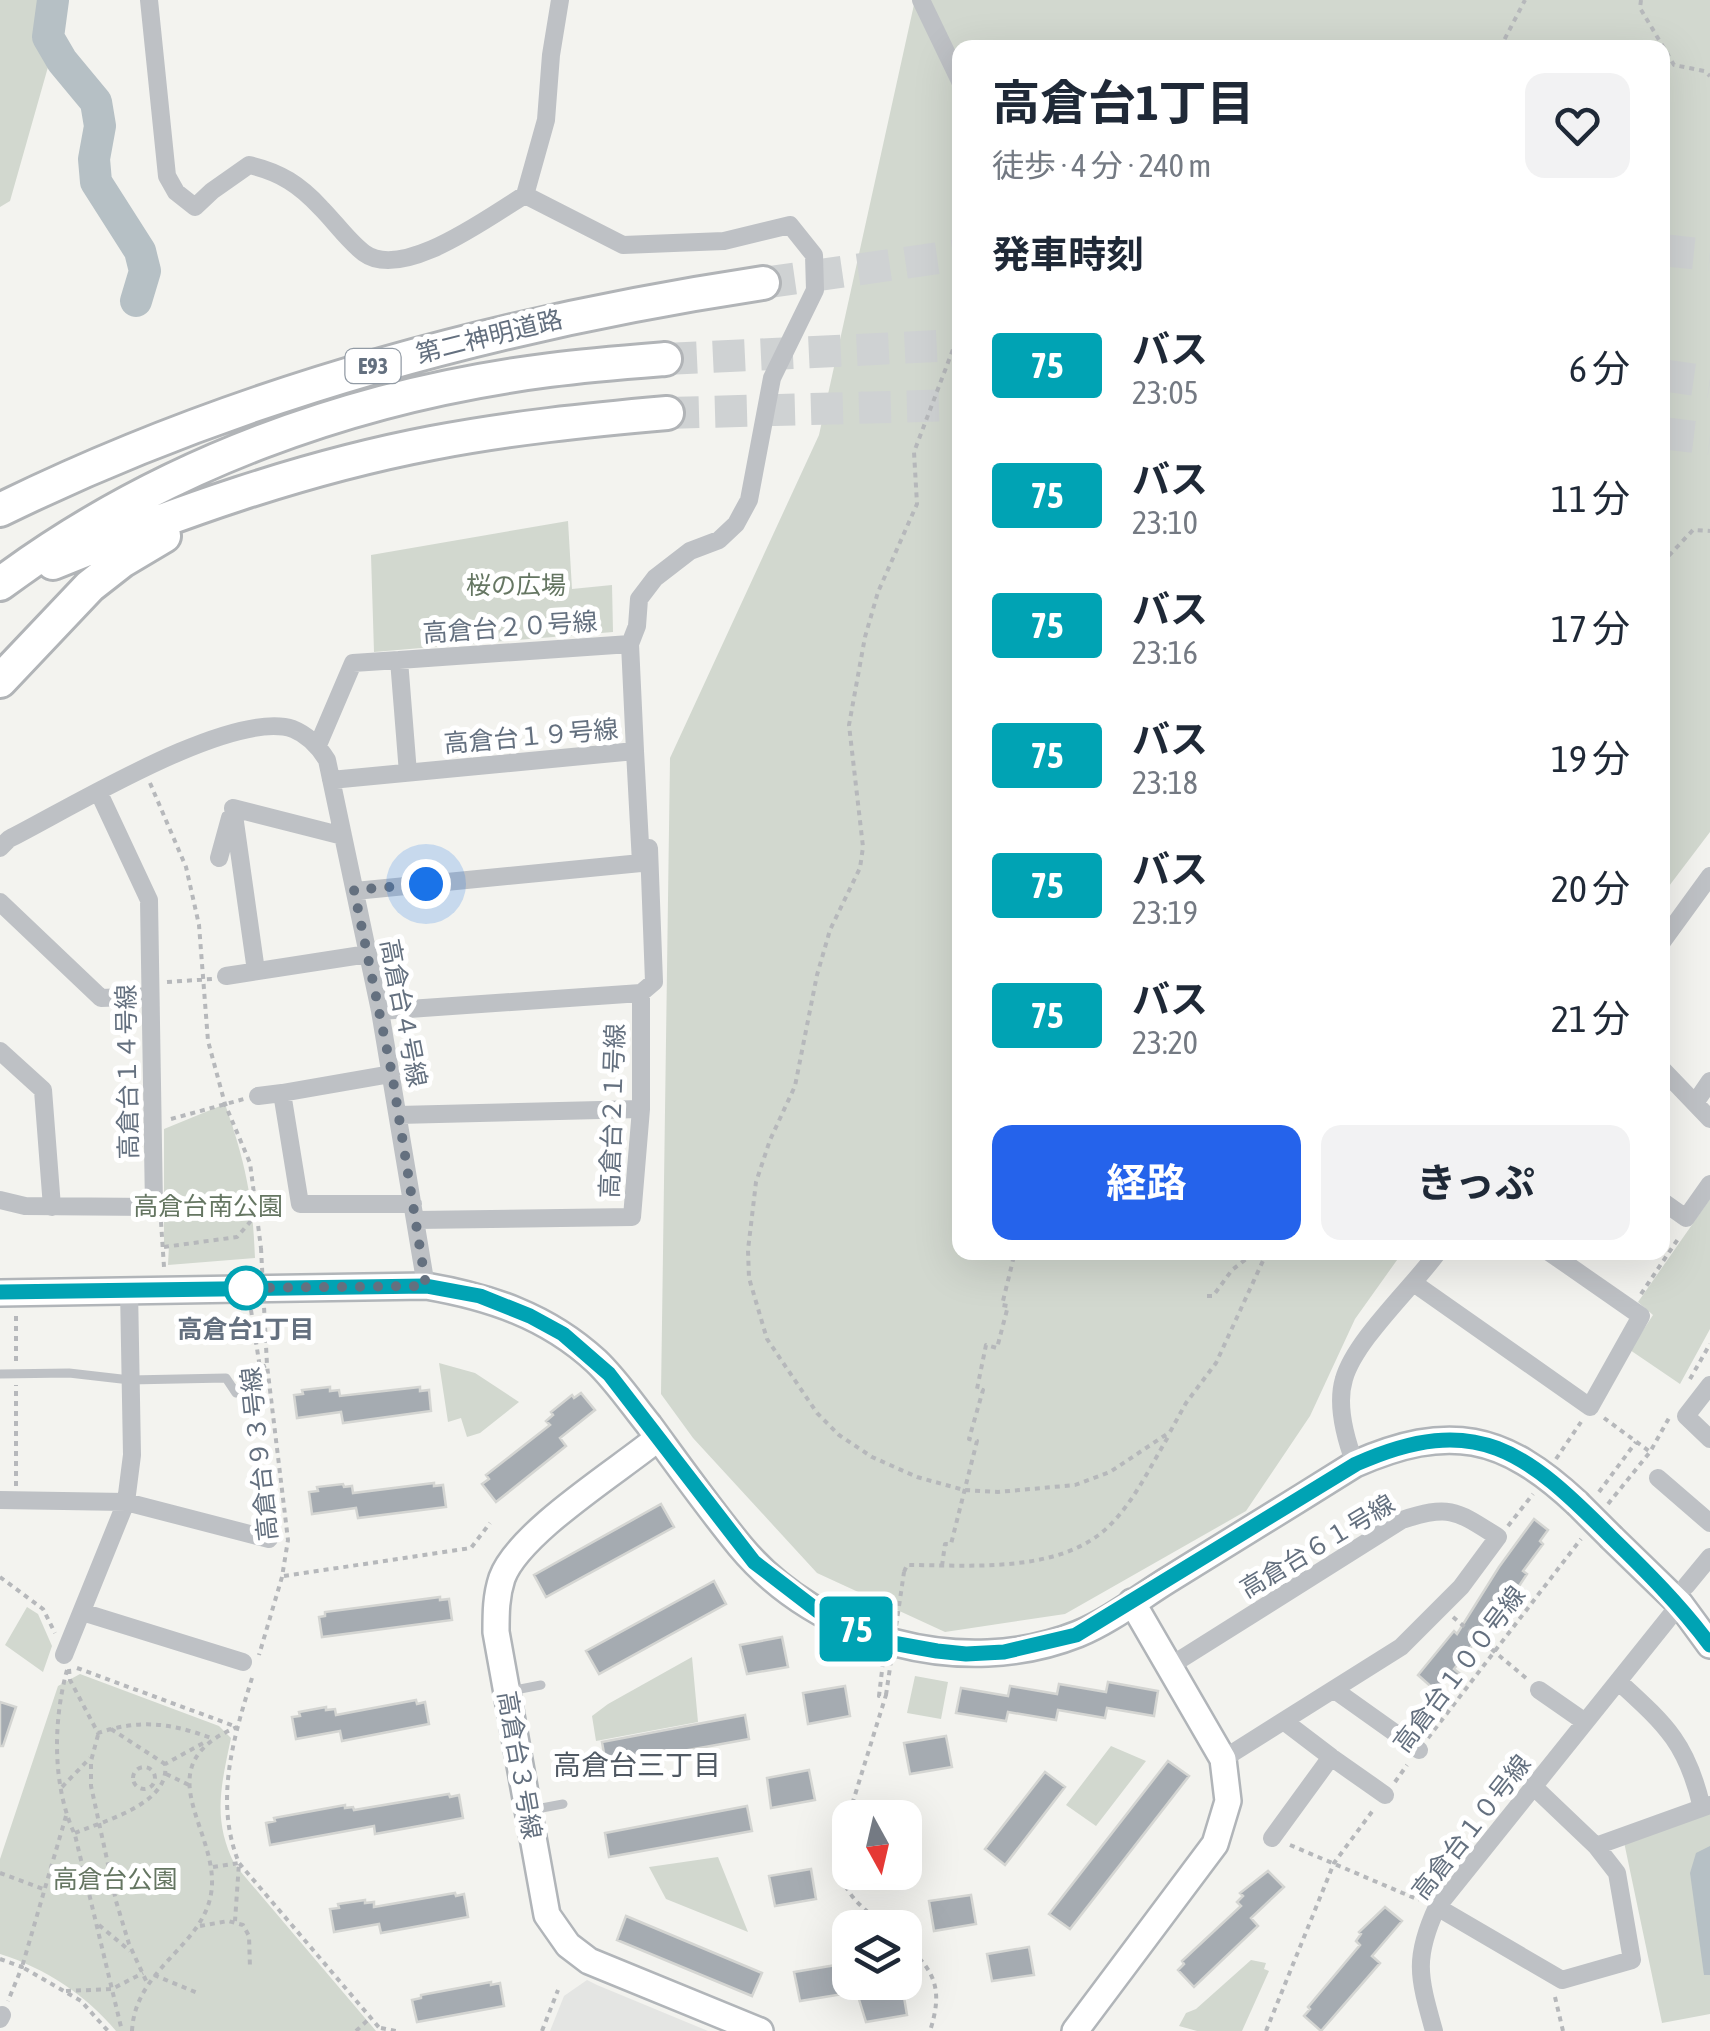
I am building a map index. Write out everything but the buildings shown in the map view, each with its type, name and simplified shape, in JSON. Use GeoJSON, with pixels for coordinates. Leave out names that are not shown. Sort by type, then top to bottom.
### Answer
{"type":"FeatureCollection","features":[{"type":"Feature","properties":{"kind":"highway","name":"第二神明道路"},"geometry":{"type":"LineString","coordinates":[[0,510],[166,437],[264,400],[380,364],[582,314],[764,283]]}},
{"type":"Feature","properties":{"kind":"highway","name":"第二神明道路"},"geometry":{"type":"LineString","coordinates":[[0,587],[91,522],[168,480],[256,443],[353,411],[447,388],[549,370],[665,359]]}},
{"type":"Feature","properties":{"kind":"highway","name":"第二神明道路"},"geometry":{"type":"LineString","coordinates":[[0,587],[230,495],[324,468],[430,443],[540,425],[667,414]]}},
{"type":"Feature","properties":{"kind":"highway"},"geometry":{"type":"LineString","coordinates":[[0,681],[80,596],[122,561],[176,528],[324,468]]}},
{"type":"Feature","properties":{"kind":"street"},"geometry":{"type":"LineString","coordinates":[[149,0],[168,176],[176,192],[195,207],[249,165],[272,170],[302,188],[367,256],[399,260],[442,246],[525,195],[546,120],[560,0]]}},
{"type":"Feature","properties":{"kind":"street"},"geometry":{"type":"LineString","coordinates":[[921,0],[952,64]]}},
{"type":"Feature","properties":{"kind":"street"},"geometry":{"type":"LineString","coordinates":[[525,195],[624,245],[724,241],[790,224],[814,254],[815,290],[772,378],[749,500],[736,524],[719,540],[690,552],[655,578],[639,599],[637,626],[630,644]]}},
{"type":"Feature","properties":{"kind":"street","name":"高倉台２０号線"},"geometry":{"type":"LineString","coordinates":[[408,772],[398,660],[630,644],[636,751]]}},
{"type":"Feature","properties":{"kind":"street"},"geometry":{"type":"LineString","coordinates":[[0,848],[144,770],[216,737],[256,728],[292,729],[318,745],[354,663],[398,660]]}},
{"type":"Feature","properties":{"kind":"street","name":"高倉台４号線"},"geometry":{"type":"LineString","coordinates":[[318,745],[331,780],[380,1012],[426,1286]]}},
{"type":"Feature","properties":{"kind":"street","name":"高倉台１９号線"},"geometry":{"type":"LineString","coordinates":[[331,780],[636,751],[641,864],[354,890]]}},
{"type":"Feature","properties":{"kind":"street","name":"高倉台１４号線"},"geometry":{"type":"LineString","coordinates":[[100,793],[148,900],[154,1207]]}},
{"type":"Feature","properties":{"kind":"street"},"geometry":{"type":"LineString","coordinates":[[233,808],[343,836]]}},
{"type":"Feature","properties":{"kind":"street"},"geometry":{"type":"LineString","coordinates":[[218,858],[233,808]]}},
{"type":"Feature","properties":{"kind":"street"},"geometry":{"type":"LineString","coordinates":[[233,808],[256,971]]}},
{"type":"Feature","properties":{"kind":"street"},"geometry":{"type":"LineString","coordinates":[[639,828],[648,827],[654,982],[641,992]]}},
{"type":"Feature","properties":{"kind":"street"},"geometry":{"type":"LineString","coordinates":[[1670,932],[1708,884]]}},
{"type":"Feature","properties":{"kind":"street"},"geometry":{"type":"LineString","coordinates":[[0,902],[102,998],[150,990]]}},
{"type":"Feature","properties":{"kind":"street"},"geometry":{"type":"LineString","coordinates":[[226,976],[368,954]]}},
{"type":"Feature","properties":{"kind":"street","name":"高倉台２１号線"},"geometry":{"type":"LineString","coordinates":[[380,1012],[641,992],[641,1109],[632,1217],[414,1212]]}},
{"type":"Feature","properties":{"kind":"street"},"geometry":{"type":"LineString","coordinates":[[0,1051],[43,1090],[52,1206]]}},
{"type":"Feature","properties":{"kind":"street"},"geometry":{"type":"LineString","coordinates":[[258,1096],[392,1074]]}},
{"type":"Feature","properties":{"kind":"street"},"geometry":{"type":"LineString","coordinates":[[1670,1078],[1710,1119]]}},
{"type":"Feature","properties":{"kind":"street"},"geometry":{"type":"LineString","coordinates":[[1694,1103],[1710,1080]]}},
{"type":"Feature","properties":{"kind":"street"},"geometry":{"type":"LineString","coordinates":[[282,1092],[300,1204],[414,1212]]}},
{"type":"Feature","properties":{"kind":"street"},"geometry":{"type":"LineString","coordinates":[[398,1115],[641,1109]]}},
{"type":"Feature","properties":{"kind":"street"},"geometry":{"type":"LineString","coordinates":[[1670,1207],[1686,1218],[1710,1184]]}},
{"type":"Feature","properties":{"kind":"street"},"geometry":{"type":"LineString","coordinates":[[0,1200],[25,1206],[154,1207]]}},
{"type":"Feature","properties":{"kind":"street"},"geometry":{"type":"LineString","coordinates":[[1356,1464],[1344,1427],[1344,1380],[1364,1341],[1432,1260]]}},
{"type":"Feature","properties":{"kind":"street"},"geometry":{"type":"LineString","coordinates":[[1415,1284],[1590,1407],[1641,1316],[1560,1260]]}},
{"type":"Feature","properties":{"kind":"street"},"geometry":{"type":"LineString","coordinates":[[8,1300],[129,1289],[426,1286],[493,1300],[563,1334],[609,1374],[754,1562],[818,1611],[887,1642],[966,1654],[1004,1652],[1076,1635],[1356,1464],[1420,1442],[1486,1443],[1511,1453],[1588,1498],[1601,1533],[1683,1595],[1710,1645]]}},
{"type":"Feature","properties":{"kind":"street"},"geometry":{"type":"LineString","coordinates":[[66,1660],[126,1502],[132,1455],[129,1289]]}},
{"type":"Feature","properties":{"kind":"street"},"geometry":{"type":"LineString","coordinates":[[1710,1385],[1677,1417],[1710,1439]]}},
{"type":"Feature","properties":{"kind":"street","name":"高倉台３号線"},"geometry":{"type":"LineString","coordinates":[[658,1438],[537,1533],[504,1574],[496,1600],[496,1632],[506,1692],[547,1915],[568,1946],[589,1961],[760,2031]]}},
{"type":"Feature","properties":{"kind":"street"},"geometry":{"type":"LineString","coordinates":[[1658,1478],[1710,1523]]}},
{"type":"Feature","properties":{"kind":"street"},"geometry":{"type":"LineString","coordinates":[[8,1500],[126,1502],[269,1539]]}},
{"type":"Feature","properties":{"kind":"street","name":"高倉台６１号線"},"geometry":{"type":"LineString","coordinates":[[1170,1666],[1402,1520],[1435,1509],[1461,1514],[1498,1537]]}},
{"type":"Feature","properties":{"kind":"street"},"geometry":{"type":"LineString","coordinates":[[1224,1759],[1401,1648],[1461,1587],[1498,1537]]}},
{"type":"Feature","properties":{"kind":"street","name":"高倉台１０号線"},"geometry":{"type":"LineString","coordinates":[[1434,2031],[1421,1983],[1421,1942],[1437,1907],[1710,1558]]}},
{"type":"Feature","properties":{"kind":"street"},"geometry":{"type":"LineString","coordinates":[[1075,2031],[1215,1844],[1228,1801],[1224,1759],[1132,1602]]}},
{"type":"Feature","properties":{"kind":"street"},"geometry":{"type":"LineString","coordinates":[[82,1612],[242,1662]]}},
{"type":"Feature","properties":{"kind":"street"},"geometry":{"type":"LineString","coordinates":[[1596,1846],[1706,1807],[1683,1748],[1661,1720],[1618,1680]]}},
{"type":"Feature","properties":{"kind":"street"},"geometry":{"type":"LineString","coordinates":[[1336,1690],[1419,1750]]}},
{"type":"Feature","properties":{"kind":"street"},"geometry":{"type":"LineString","coordinates":[[1540,1690],[1585,1722]]}},
{"type":"Feature","properties":{"kind":"street"},"geometry":{"type":"LineString","coordinates":[[1285,1722],[1385,1795]]}},
{"type":"Feature","properties":{"kind":"street"},"geometry":{"type":"LineString","coordinates":[[1272,1838],[1331,1757]]}},
{"type":"Feature","properties":{"kind":"street"},"geometry":{"type":"LineString","coordinates":[[1437,1907],[1562,1980],[1632,1960],[1617,1873],[1596,1846],[1534,1786]]}},
{"type":"Feature","properties":{"kind":"lane"},"geometry":{"type":"LineString","coordinates":[[0,1374],[69,1373],[130,1380],[226,1378],[236,1393]]}},
{"type":"Feature","properties":{"kind":"lane"},"geometry":{"type":"LineString","coordinates":[[506,1692],[542,1686]]}},
{"type":"Feature","properties":{"kind":"lane"},"geometry":{"type":"LineString","coordinates":[[528,1810],[563,1804]]}},
{"type":"Feature","properties":{"kind":"path"},"geometry":{"type":"LineString","coordinates":[[1504,40],[1525,0]]}},
{"type":"Feature","properties":{"kind":"path"},"geometry":{"type":"LineString","coordinates":[[1641,0],[1640,8],[1659,40]]}},
{"type":"Feature","properties":{"kind":"path"},"geometry":{"type":"LineString","coordinates":[[1670,57],[1674,64],[1710,76]]}},
{"type":"Feature","properties":{"kind":"path"},"geometry":{"type":"LineString","coordinates":[[952,352],[914,452],[918,504],[878,592],[865,638],[849,725],[863,847],[860,868],[830,930],[817,974],[795,1086],[756,1182],[748,1250],[749,1278],[766,1339],[817,1413],[839,1435],[872,1458],[917,1477],[964,1490],[998,1492],[1075,1485],[1110,1472],[1170,1432]]}},
{"type":"Feature","properties":{"kind":"path"},"geometry":{"type":"LineString","coordinates":[[1670,555],[1694,530],[1710,531]]}},
{"type":"Feature","properties":{"kind":"path","name":"高倉台９３号線"},"geometry":{"type":"LineString","coordinates":[[144,770],[186,868],[199,925],[208,1040],[225,1104],[250,1164],[261,1248],[267,1366],[288,1540],[282,1576],[237,1727],[226,1787],[230,1841],[240,1863],[380,2029]]}},
{"type":"Feature","properties":{"kind":"path"},"geometry":{"type":"LineString","coordinates":[[150,990],[203,981]]}},
{"type":"Feature","properties":{"kind":"path"},"geometry":{"type":"LineString","coordinates":[[153,1124],[225,1104]]}},
{"type":"Feature","properties":{"kind":"path"},"geometry":{"type":"LineString","coordinates":[[154,1207],[255,1201],[300,1204]]}},
{"type":"Feature","properties":{"kind":"path"},"geometry":{"type":"LineString","coordinates":[[162,1247],[237,1238],[250,1222],[255,1201]]}},
{"type":"Feature","properties":{"kind":"path"},"geometry":{"type":"LineString","coordinates":[[154,1207],[160,1214],[164,1272]]}},
{"type":"Feature","properties":{"kind":"path"},"geometry":{"type":"LineString","coordinates":[[1670,1252],[1686,1227],[1686,1218]]}},
{"type":"Feature","properties":{"kind":"path"},"geometry":{"type":"LineString","coordinates":[[942,1566],[977,1441],[969,1439],[982,1390],[977,1389],[986,1346],[998,1348],[1008,1306],[1002,1305],[1013,1260]]}},
{"type":"Feature","properties":{"kind":"path"},"geometry":{"type":"LineString","coordinates":[[1208,1296],[1213,1296],[1232,1270],[1245,1260]]}},
{"type":"Feature","properties":{"kind":"path"},"geometry":{"type":"LineString","coordinates":[[865,1910],[844,1886],[838,1860],[886,1694],[907,1565],[1023,1562],[1067,1551],[1106,1529],[1134,1496],[1186,1403],[1216,1363],[1263,1260]]}},
{"type":"Feature","properties":{"kind":"path"},"geometry":{"type":"LineString","coordinates":[[1632,1310],[1665,1260]]}},
{"type":"Feature","properties":{"kind":"path"},"geometry":{"type":"LineString","coordinates":[[8,1300],[16,1374],[8,1500]]}},
{"type":"Feature","properties":{"kind":"path"},"geometry":{"type":"LineString","coordinates":[[250,1306],[260,1368],[267,1366]]}},
{"type":"Feature","properties":{"kind":"path"},"geometry":{"type":"LineString","coordinates":[[1602,1513],[1677,1417],[1710,1344]]}},
{"type":"Feature","properties":{"kind":"path"},"geometry":{"type":"LineString","coordinates":[[1556,1459],[1590,1407],[1650,1452]]}},
{"type":"Feature","properties":{"kind":"path"},"geometry":{"type":"LineString","coordinates":[[1588,1498],[1636,1442]]}},
{"type":"Feature","properties":{"kind":"path"},"geometry":{"type":"LineString","coordinates":[[1498,1537],[1534,1493]]}},
{"type":"Feature","properties":{"kind":"path"},"geometry":{"type":"LineString","coordinates":[[282,1576],[471,1548],[490,1523]]}},
{"type":"Feature","properties":{"kind":"path","name":"高倉台１００号線"},"geometry":{"type":"LineString","coordinates":[[1266,2031],[1334,1863],[1494,1651],[1601,1533]]}},
{"type":"Feature","properties":{"kind":"path"},"geometry":{"type":"LineString","coordinates":[[0,1577],[43,1608],[66,1660],[70,1680],[98,1733],[91,1786],[116,1901],[148,1985]]}},
{"type":"Feature","properties":{"kind":"path"},"geometry":{"type":"LineString","coordinates":[[1441,1607],[1540,1690]]}},
{"type":"Feature","properties":{"kind":"path"},"geometry":{"type":"LineString","coordinates":[[66,1660],[237,1727]]}},
{"type":"Feature","properties":{"kind":"path"},"geometry":{"type":"LineString","coordinates":[[66,1660],[56,1735],[66,1814],[122,2031]]}},
{"type":"Feature","properties":{"kind":"path"},"geometry":{"type":"LineString","coordinates":[[883,1661],[879,1696],[886,1694]]}},
{"type":"Feature","properties":{"kind":"path"},"geometry":{"type":"LineString","coordinates":[[98,1733],[154,1722],[211,1738]]}},
{"type":"Feature","properties":{"kind":"path"},"geometry":{"type":"LineString","coordinates":[[165,1764],[237,1727]]}},
{"type":"Feature","properties":{"kind":"path"},"geometry":{"type":"LineString","coordinates":[[111,1729],[165,1764]]}},
{"type":"Feature","properties":{"kind":"path"},"geometry":{"type":"LineString","coordinates":[[200,1926],[209,1904],[212,1867],[193,1814],[190,1785],[194,1764],[211,1738]]}},
{"type":"Feature","properties":{"kind":"path"},"geometry":{"type":"LineString","coordinates":[[62,1787],[93,1754]]}},
{"type":"Feature","properties":{"kind":"path"},"geometry":{"type":"LineString","coordinates":[[74,1833],[155,1794],[166,1774],[165,1764]]}},
{"type":"Feature","properties":{"kind":"path"},"geometry":{"type":"LineString","coordinates":[[137,1769],[154,1770],[154,1785],[147,1789],[136,1786],[133,1776],[137,1769]]}},
{"type":"Feature","properties":{"kind":"path"},"geometry":{"type":"LineString","coordinates":[[166,1774],[190,1785]]}},
{"type":"Feature","properties":{"kind":"path"},"geometry":{"type":"LineString","coordinates":[[1,2016],[22,1967],[66,1814]]}},
{"type":"Feature","properties":{"kind":"path"},"geometry":{"type":"LineString","coordinates":[[1272,1838],[1437,1907]]}},
{"type":"Feature","properties":{"kind":"path"},"geometry":{"type":"LineString","coordinates":[[212,1867],[240,1863],[236,1921]]}},
{"type":"Feature","properties":{"kind":"path"},"geometry":{"type":"LineString","coordinates":[[0,1873],[46,1890]]}},
{"type":"Feature","properties":{"kind":"path"},"geometry":{"type":"LineString","coordinates":[[132,2031],[138,2002],[154,1975],[200,1926],[236,1921],[243,1925],[249,1936],[250,1968]]}},
{"type":"Feature","properties":{"kind":"path"},"geometry":{"type":"LineString","coordinates":[[96,1923],[134,1954]]}},
{"type":"Feature","properties":{"kind":"path"},"geometry":{"type":"LineString","coordinates":[[0,1959],[22,1967],[81,2001],[108,2031]]}},
{"type":"Feature","properties":{"kind":"path"},"geometry":{"type":"LineString","coordinates":[[922,1961],[929,1968],[937,2002],[930,2031]]}},
{"type":"Feature","properties":{"kind":"path"},"geometry":{"type":"LineString","coordinates":[[1549,1972],[1563,2031]]}},
{"type":"Feature","properties":{"kind":"path"},"geometry":{"type":"LineString","coordinates":[[65,1991],[112,1989],[143,1973]]}},
{"type":"Feature","properties":{"kind":"path"},"geometry":{"type":"LineString","coordinates":[[154,1975],[200,1994]]}},
{"type":"Feature","properties":{"kind":"path"},"geometry":{"type":"LineString","coordinates":[[542,2031],[558,1990]]}},
{"type":"Feature","properties":{"kind":"path"},"geometry":{"type":"LineString","coordinates":[[356,2031],[370,2018]]}},
{"type":"Feature","properties":{"kind":"path"},"geometry":{"type":"LineString","coordinates":[[380,2029],[396,2031]]}},
{"type":"Feature","properties":{"kind":"shaded area"},"geometry":{"type":"Polygon","coordinates":[[[1710,1846],[1710,1975],[1704,1975],[1690,1873],[1696,1853],[1710,1846]]]}},
{"type":"Feature","properties":{"kind":"shaded area"},"geometry":{"type":"Polygon","coordinates":[[[587,1980],[708,2031],[550,2031],[564,1996],[587,1980]]]}},
{"type":"Feature","properties":{"kind":"green space"},"geometry":{"type":"Polygon","coordinates":[[[0,0],[67,0],[10,201],[0,207],[0,0]]]}},
{"type":"Feature","properties":{"kind":"green space"},"geometry":{"type":"Polygon","coordinates":[[[915,0],[1710,0],[1710,832],[1670,885],[1670,40],[952,40],[952,1260],[1397,1260],[1355,1319],[1310,1416],[1246,1511],[1065,1614],[945,1632],[817,1573],[693,1438],[661,1394],[670,758],[819,435],[915,0]]]}},
{"type":"Feature","properties":{"kind":"green space","name":"桜の広場"},"geometry":{"type":"Polygon","coordinates":[[[568,521],[572,589],[612,585],[613,632],[374,652],[371,555],[568,521]]]}},
{"type":"Feature","properties":{"kind":"green space","name":"高倉台南公園"},"geometry":{"type":"Polygon","coordinates":[[[225,1104],[247,1180],[255,1258],[168,1265],[169,1245],[164,1245],[164,1129],[225,1104]]]}},
{"type":"Feature","properties":{"kind":"green space"},"geometry":{"type":"Polygon","coordinates":[[[1710,1199],[1710,1329],[1680,1384],[1630,1350],[1653,1315],[1638,1302],[1710,1199]]]}},
{"type":"Feature","properties":{"kind":"green space"},"geometry":{"type":"Polygon","coordinates":[[[439,1363],[475,1373],[519,1402],[480,1433],[467,1437],[461,1418],[448,1422],[439,1363]]]}},
{"type":"Feature","properties":{"kind":"green space"},"geometry":{"type":"Polygon","coordinates":[[[27,1607],[38,1614],[52,1646],[43,1672],[5,1645],[27,1607]]]}},
{"type":"Feature","properties":{"kind":"green space"},"geometry":{"type":"Polygon","coordinates":[[[692,1657],[698,1722],[596,1741],[592,1716],[692,1657]]]}},
{"type":"Feature","properties":{"kind":"green space","name":"高倉台公園"},"geometry":{"type":"Polygon","coordinates":[[[80,1674],[219,1726],[231,1738],[221,1818],[235,1865],[376,2031],[116,2031],[64,1984],[0,1954],[0,1859],[58,1686],[80,1674]]]}},
{"type":"Feature","properties":{"kind":"green space"},"geometry":{"type":"Polygon","coordinates":[[[915,1676],[948,1682],[941,1719],[907,1713],[915,1676]]]}},
{"type":"Feature","properties":{"kind":"green space"},"geometry":{"type":"Polygon","coordinates":[[[1111,1746],[1146,1761],[1096,1826],[1066,1805],[1111,1746]]]}},
{"type":"Feature","properties":{"kind":"green space"},"geometry":{"type":"Polygon","coordinates":[[[1710,1810],[1710,2014],[1662,2023],[1624,1842],[1710,1810]]]}},
{"type":"Feature","properties":{"kind":"green space"},"geometry":{"type":"Polygon","coordinates":[[[718,1857],[748,1932],[666,1899],[649,1867],[718,1857]]]}},
{"type":"Feature","properties":{"kind":"green space"},"geometry":{"type":"Polygon","coordinates":[[[1251,1960],[1266,1963],[1264,1969],[1269,1971],[1242,2031],[1197,2031],[1179,2026],[1186,2013],[1196,2009],[1251,1960]]]}},
{"type":"Feature","properties":{"kind":"waterway"},"geometry":{"type":"LineString","coordinates":[[53,0],[48,37],[96,102],[100,126],[94,159],[96,182],[140,251],[145,271],[136,301]]}},
{"type":"Feature","properties":{"kind":"tunnel"},"geometry":{"type":"LineString","coordinates":[[1670,251],[1710,255]]}},
{"type":"Feature","properties":{"kind":"tunnel"},"geometry":{"type":"LineString","coordinates":[[763,283],[952,256]]}},
{"type":"Feature","properties":{"kind":"tunnel"},"geometry":{"type":"LineString","coordinates":[[665,359],[952,345]]}},
{"type":"Feature","properties":{"kind":"tunnel"},"geometry":{"type":"LineString","coordinates":[[1670,376],[1710,382]]}},
{"type":"Feature","properties":{"kind":"tunnel"},"geometry":{"type":"LineString","coordinates":[[667,413],[952,405]]}},
{"type":"Feature","properties":{"kind":"tunnel"},"geometry":{"type":"LineString","coordinates":[[1670,434],[1710,439]]}},
{"type":"Feature","properties":{"kind":"bus line","name":"75"},"geometry":{"type":"LineString","coordinates":[[0,1292],[426,1286],[506,1305],[563,1334],[609,1374],[754,1562],[818,1611],[887,1642],[966,1654],[1033,1647],[1076,1635],[1356,1464],[1420,1442],[1452,1440],[1486,1443],[1548,1476],[1680,1604],[1710,1645]]}},
{"type":"Feature","properties":{"kind":"place","name":"高倉台1丁目"},"geometry":{"type":"Point","coordinates":[246,1288]}},
{"type":"Feature","properties":{"kind":"district","name":"高倉台三丁目"},"geometry":{"type":"Point","coordinates":[637,1765]}},
{"type":"Feature","properties":{"kind":"route"},"geometry":{"type":"LineString","coordinates":[[246,1288],[240,1288],[426,1286],[392,1074],[354,890],[426,884]]}}]}
